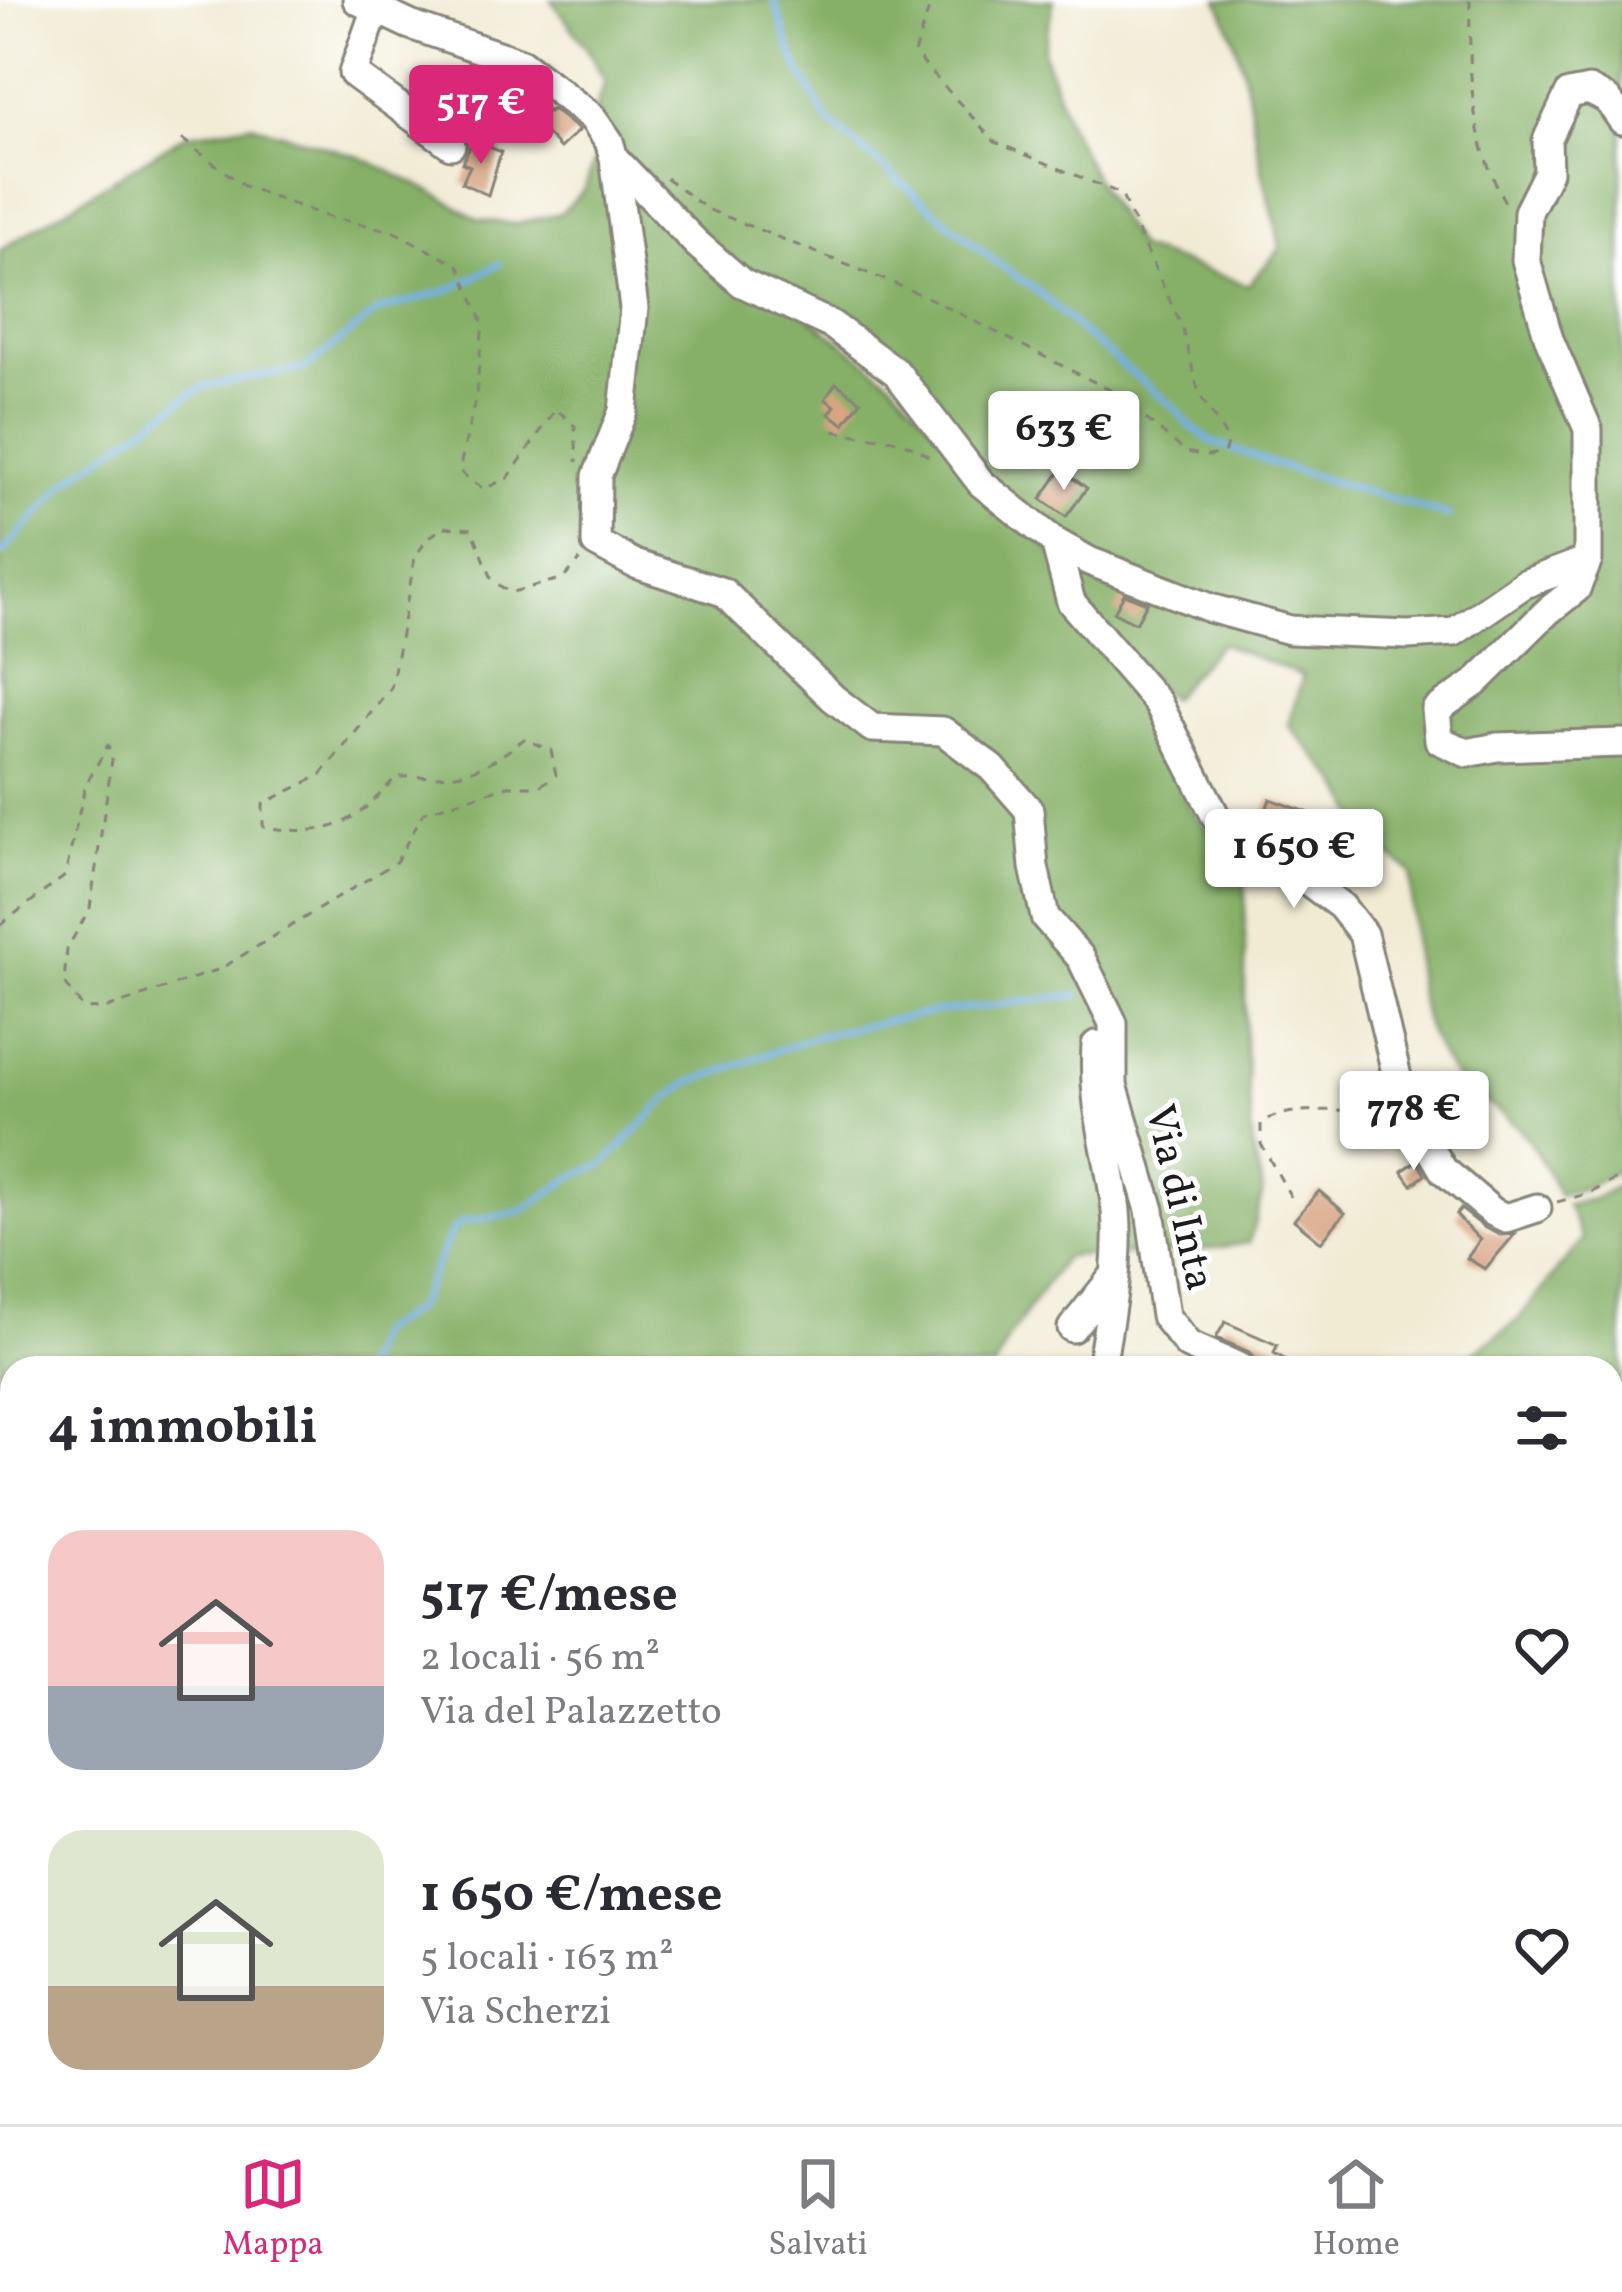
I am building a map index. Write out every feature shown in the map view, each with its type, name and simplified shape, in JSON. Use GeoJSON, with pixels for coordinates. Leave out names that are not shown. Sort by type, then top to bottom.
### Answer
{"type":"FeatureCollection","features":[{"type":"Feature","properties":{"kind":"street"},"geometry":{"type":"LineString","coordinates":[[451,145],[353,73],[366,4],[410,25],[521,63],[592,117],[609,141],[634,308],[622,411],[596,476],[596,543]]}},
{"type":"Feature","properties":{"kind":"street"},"geometry":{"type":"LineString","coordinates":[[1622,120],[1608,100],[1589,90],[1569,94],[1547,140],[1548,172],[1528,212],[1526,260],[1549,339],[1588,429],[1588,560],[1576,590],[1475,683],[1436,710],[1439,740],[1467,753],[1497,747],[1622,743]]}},
{"type":"Feature","properties":{"kind":"street"},"geometry":{"type":"LineString","coordinates":[[614,158],[742,283],[832,325],[897,373],[981,483],[1055,542],[1088,561],[1210,608],[1290,630],[1408,635],[1454,632],[1524,584],[1588,560]]}},
{"type":"Feature","properties":{"kind":"street"},"geometry":{"type":"LineString","coordinates":[[1055,542],[1071,602],[1158,703],[1217,819],[1259,854],[1340,906],[1363,934],[1403,1102],[1443,1170],[1506,1218],[1537,1208]]}},
{"type":"Feature","properties":{"kind":"street","name":"Via di Inta"},"geometry":{"type":"LineString","coordinates":[[596,543],[635,564],[723,592],[833,698],[872,728],[943,731],[992,768],[1029,810],[1045,917],[1081,958],[1113,1023],[1113,1085],[1150,1210],[1166,1316],[1188,1346],[1212,1356]]}},
{"type":"Feature","properties":{"kind":"street","name":"Via di Inta"},"geometry":{"type":"LineString","coordinates":[[1103,1004],[1093,1089],[1116,1213],[1103,1356]]}},
{"type":"Feature","properties":{"kind":"street"},"geometry":{"type":"LineString","coordinates":[[1072,1328],[1113,1277]]}},
{"type":"Feature","properties":{"kind":"path"},"geometry":{"type":"LineString","coordinates":[[664,177],[706,209],[925,296],[1112,391],[1186,452],[1209,456],[1226,451],[1228,440],[1199,394],[1182,327],[1121,194],[994,142],[914,53],[932,0]]}},
{"type":"Feature","properties":{"kind":"path"},"geometry":{"type":"LineString","coordinates":[[1470,0],[1469,75],[1479,142],[1502,199],[1528,230]]}},
{"type":"Feature","properties":{"kind":"path"},"geometry":{"type":"LineString","coordinates":[[182,139],[244,186],[325,216],[393,231],[459,266],[483,323],[476,396],[459,471],[483,490],[508,478],[556,409],[575,426],[577,471]]}},
{"type":"Feature","properties":{"kind":"path"},"geometry":{"type":"LineString","coordinates":[[834,431],[894,437],[945,470]]}},
{"type":"Feature","properties":{"kind":"path"},"geometry":{"type":"LineString","coordinates":[[0,925],[65,876],[85,786],[108,745],[112,760],[90,908],[67,949],[64,982],[84,1009],[107,1008],[220,969],[396,862],[424,812],[508,786],[540,786],[556,775],[551,750],[524,739],[496,761],[461,776],[396,777],[361,816],[308,834],[263,827],[263,804],[321,775],[391,688],[415,557],[428,538],[444,527],[472,529],[493,580],[509,593],[564,578],[596,543]]}},
{"type":"Feature","properties":{"kind":"path"},"geometry":{"type":"LineString","coordinates":[[1291,1197],[1262,1144],[1262,1121],[1282,1111],[1357,1111],[1403,1102]]}},
{"type":"Feature","properties":{"kind":"path"},"geometry":{"type":"LineString","coordinates":[[1537,1208],[1590,1193],[1622,1176]]}},
{"type":"Feature","properties":{"kind":"green space"},"geometry":{"type":"Polygon","coordinates":[[[551,0],[1054,0],[1043,52],[1068,124],[1101,190],[1138,248],[1248,285],[1280,249],[1241,64],[1218,0],[1622,0],[1622,1168],[1588,1187],[1559,1195],[1527,1138],[1450,1070],[1437,1049],[1420,1000],[1411,872],[1371,840],[1339,783],[1288,725],[1303,676],[1220,643],[1170,699],[1076,599],[1059,536],[986,479],[902,368],[746,277],[620,154],[594,113],[605,82],[587,48],[551,0]]]}},
{"type":"Feature","properties":{"kind":"green space"},"geometry":{"type":"Polygon","coordinates":[[[251,124],[360,157],[479,220],[516,224],[561,213],[584,190],[600,145],[606,163],[891,380],[1050,550],[1152,707],[1191,810],[1245,873],[1245,1044],[1253,1148],[1263,1192],[1249,1243],[1186,1252],[1065,1256],[1000,1356],[0,1356],[0,250],[185,135],[251,124]]]}},
{"type":"Feature","properties":{"kind":"green space"},"geometry":{"type":"Polygon","coordinates":[[[1622,1183],[1622,1356],[1469,1356],[1516,1322],[1583,1239],[1567,1205],[1593,1199],[1622,1183]]]}},
{"type":"Feature","properties":{"kind":"building"},"geometry":{"type":"Polygon","coordinates":[[[508,77],[579,130],[560,148],[520,107],[505,123],[484,104],[508,77]]]}},
{"type":"Feature","properties":{"kind":"building"},"geometry":{"type":"Polygon","coordinates":[[[473,140],[501,152],[488,195],[462,183],[470,166],[462,163],[473,140]]]}},
{"type":"Feature","properties":{"kind":"building"},"geometry":{"type":"Polygon","coordinates":[[[836,383],[861,401],[844,424],[829,414],[835,406],[825,399],[836,383]]]}},
{"type":"Feature","properties":{"kind":"building"},"geometry":{"type":"Polygon","coordinates":[[[1061,470],[1087,488],[1066,517],[1041,499],[1061,470]]]}},
{"type":"Feature","properties":{"kind":"building"},"geometry":{"type":"Polygon","coordinates":[[[1124,594],[1147,603],[1136,623],[1114,612],[1124,594]]]}},
{"type":"Feature","properties":{"kind":"building"},"geometry":{"type":"Polygon","coordinates":[[[1270,799],[1312,814],[1307,828],[1265,813],[1270,799]]]}},
{"type":"Feature","properties":{"kind":"building"},"geometry":{"type":"Polygon","coordinates":[[[1316,820],[1329,826],[1319,848],[1306,842],[1316,820]]]}},
{"type":"Feature","properties":{"kind":"building"},"geometry":{"type":"Polygon","coordinates":[[[1417,1161],[1425,1175],[1412,1185],[1402,1171],[1417,1161]]]}},
{"type":"Feature","properties":{"kind":"building"},"geometry":{"type":"Polygon","coordinates":[[[1319,1191],[1345,1213],[1321,1242],[1294,1220],[1319,1191]]]}},
{"type":"Feature","properties":{"kind":"building"},"geometry":{"type":"Polygon","coordinates":[[[1461,1209],[1500,1235],[1515,1234],[1485,1269],[1467,1258],[1480,1240],[1456,1215],[1461,1209]]]}},
{"type":"Feature","properties":{"kind":"building"},"geometry":{"type":"Polygon","coordinates":[[[1225,1322],[1277,1345],[1274,1353],[1279,1356],[1252,1356],[1216,1338],[1225,1322]]]}},
{"type":"Feature","properties":{"kind":"waterway"},"geometry":{"type":"LineString","coordinates":[[774,0],[794,60],[827,120],[993,260],[1040,293],[1174,407],[1190,426],[1212,442],[1280,466],[1449,516]]}},
{"type":"Feature","properties":{"kind":"waterway"},"geometry":{"type":"LineString","coordinates":[[0,555],[68,481],[191,394],[206,386],[306,368],[378,311],[449,290],[500,264]]}},
{"type":"Feature","properties":{"kind":"waterway"},"geometry":{"type":"LineString","coordinates":[[367,1356],[376,1333],[414,1310],[452,1230],[464,1222],[521,1212],[574,1176],[604,1164],[668,1098],[689,1083],[814,1037],[853,1028],[930,1013],[1078,995]]}}]}
